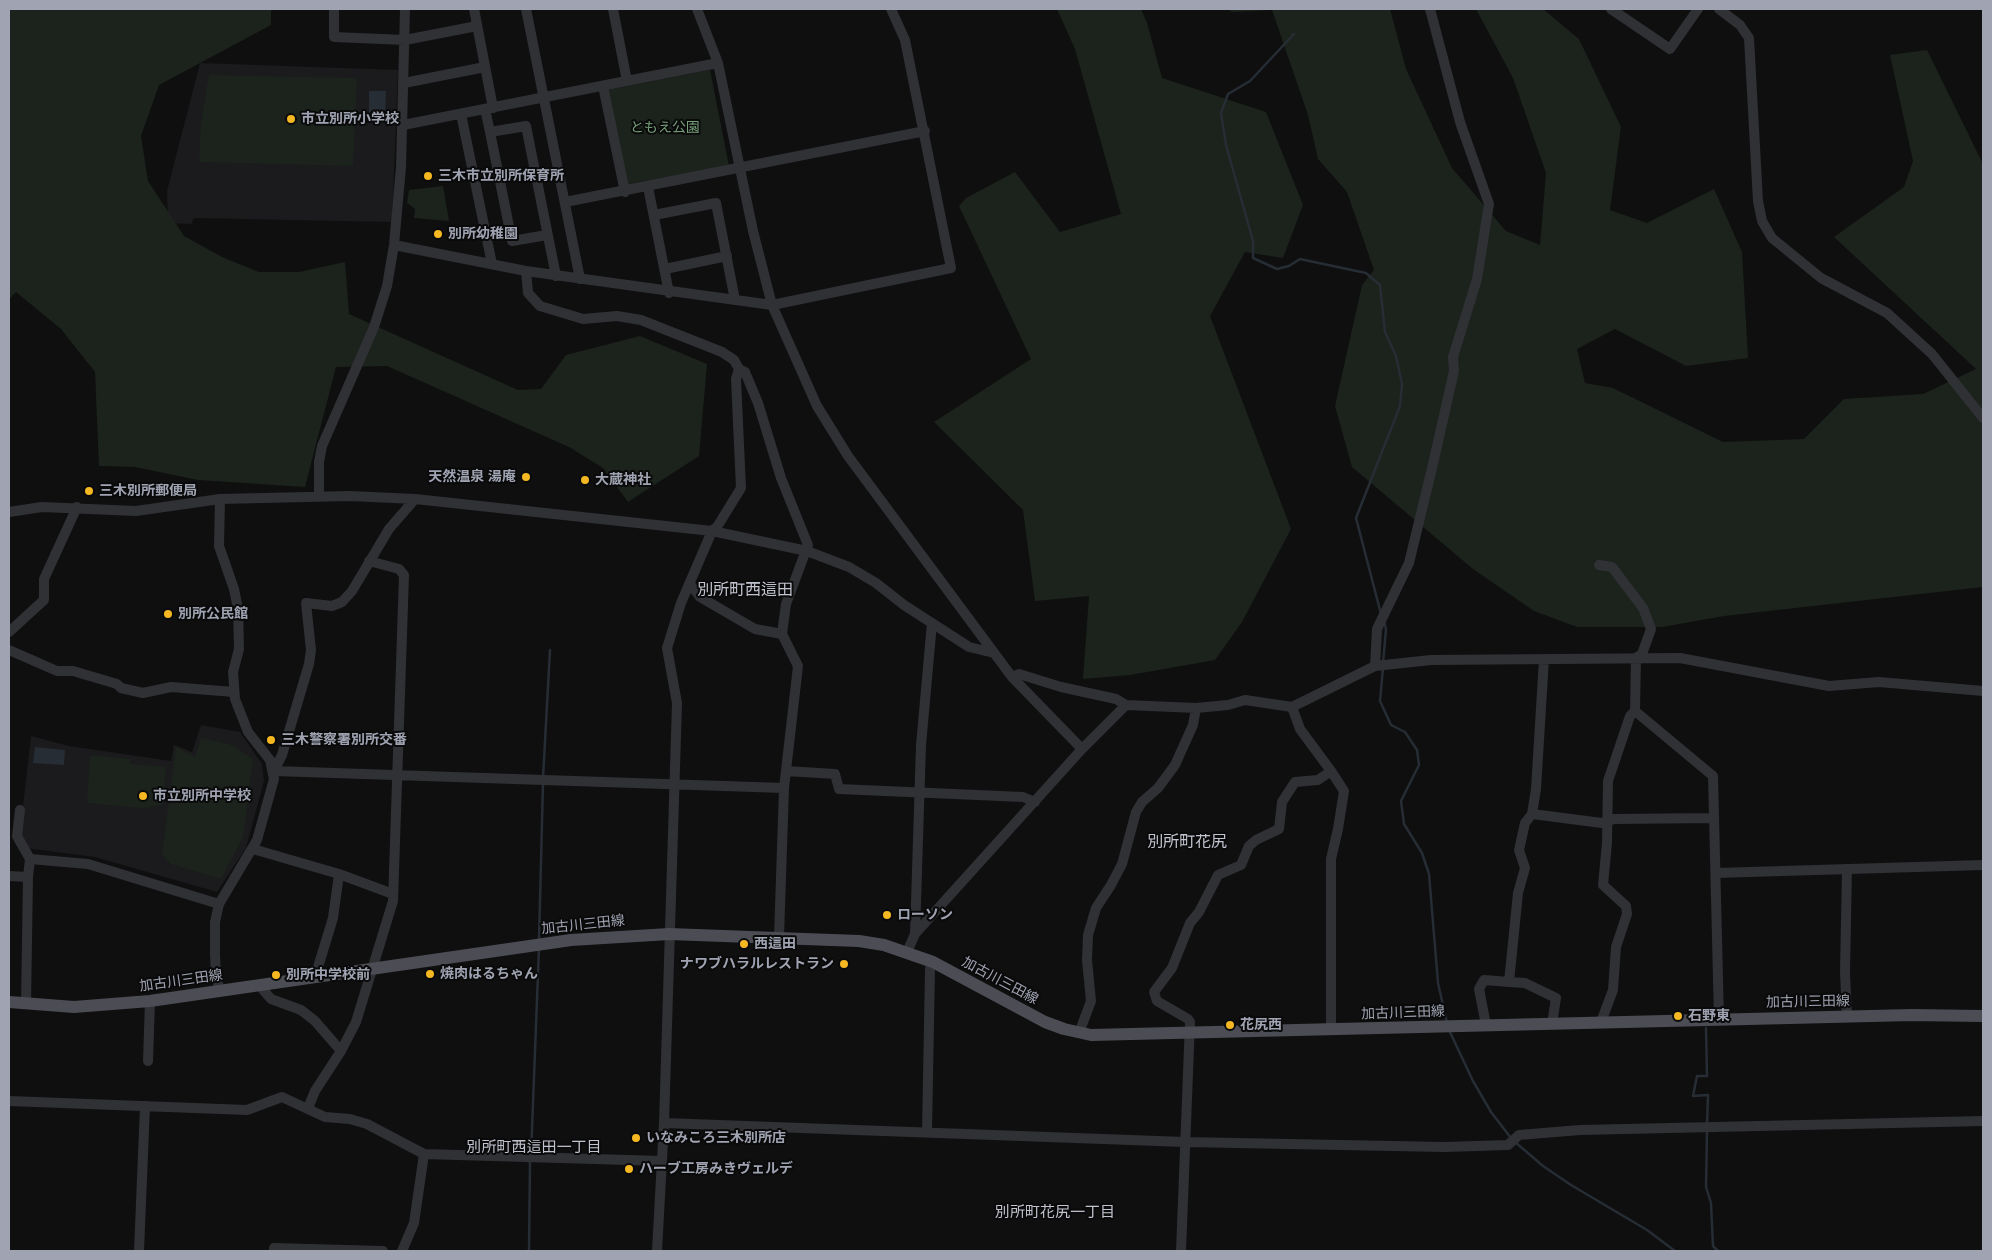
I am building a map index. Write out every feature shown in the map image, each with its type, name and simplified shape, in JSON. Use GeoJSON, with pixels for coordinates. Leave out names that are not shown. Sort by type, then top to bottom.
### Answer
{"type":"FeatureCollection","features":[{"type":"Feature","properties":{"kind":"main road","name":"加古川三田線"},"geometry":{"type":"LineString","coordinates":[[9,1002],[74,1007],[150,1001],[571,940],[669,934],[779,937],[859,942],[908,952],[933,962],[1045,1022],[1079,1033],[1113,1035],[1190,1031],[1331,1030],[1847,1016],[1983,1016]]}},
{"type":"Feature","properties":{"kind":"street"},"geometry":{"type":"LineString","coordinates":[[334,9],[334,38],[404,40],[477,26]]}},
{"type":"Feature","properties":{"kind":"street"},"geometry":{"type":"LineString","coordinates":[[319,497],[318,462],[322,446],[384,301],[394,245],[403,126],[405,9]]}},
{"type":"Feature","properties":{"kind":"street"},"geometry":{"type":"LineString","coordinates":[[474,9],[485,68],[490,132],[512,241],[547,235]]}},
{"type":"Feature","properties":{"kind":"street"},"geometry":{"type":"LineString","coordinates":[[526,9],[580,279]]}},
{"type":"Feature","properties":{"kind":"street"},"geometry":{"type":"LineString","coordinates":[[613,9],[627,82]]}},
{"type":"Feature","properties":{"kind":"street"},"geometry":{"type":"LineString","coordinates":[[697,9],[718,63],[742,168],[753,231],[772,305],[818,406],[848,456],[994,653],[1012,676],[1082,749]]}},
{"type":"Feature","properties":{"kind":"street"},"geometry":{"type":"LineString","coordinates":[[394,245],[556,276],[670,293],[772,305],[951,268],[925,131],[905,40],[891,9]]}},
{"type":"Feature","properties":{"kind":"street"},"geometry":{"type":"LineString","coordinates":[[1375,666],[1377,629],[1409,563],[1454,371],[1453,357],[1477,279],[1489,204],[1460,122],[1430,9]]}},
{"type":"Feature","properties":{"kind":"street"},"geometry":{"type":"LineString","coordinates":[[1611,9],[1670,49],[1698,9]]}},
{"type":"Feature","properties":{"kind":"street"},"geometry":{"type":"LineString","coordinates":[[1719,9],[1740,25],[1749,38],[1758,201],[1762,222],[1772,238],[1821,278],[1886,313],[1932,354],[1983,418]]}},
{"type":"Feature","properties":{"kind":"street"},"geometry":{"type":"LineString","coordinates":[[403,126],[718,63]]}},
{"type":"Feature","properties":{"kind":"street"},"geometry":{"type":"LineString","coordinates":[[404,83],[485,68]]}},
{"type":"Feature","properties":{"kind":"street"},"geometry":{"type":"LineString","coordinates":[[603,86],[625,192]]}},
{"type":"Feature","properties":{"kind":"street"},"geometry":{"type":"LineString","coordinates":[[461,114],[492,264]]}},
{"type":"Feature","properties":{"kind":"street"},"geometry":{"type":"LineString","coordinates":[[490,132],[526,126],[556,276]]}},
{"type":"Feature","properties":{"kind":"street"},"geometry":{"type":"LineString","coordinates":[[565,202],[625,192],[925,131]]}},
{"type":"Feature","properties":{"kind":"street"},"geometry":{"type":"LineString","coordinates":[[648,187],[670,293]]}},
{"type":"Feature","properties":{"kind":"street"},"geometry":{"type":"LineString","coordinates":[[654,215],[716,203],[735,300]]}},
{"type":"Feature","properties":{"kind":"street"},"geometry":{"type":"LineString","coordinates":[[665,269],[727,256]]}},
{"type":"Feature","properties":{"kind":"street"},"geometry":{"type":"LineString","coordinates":[[526,271],[528,293],[540,306],[583,318],[617,316],[641,320],[722,352],[734,360],[739,369],[745,372],[758,404],[781,478],[808,545],[786,604],[782,634],[798,666],[784,788],[779,937]]}},
{"type":"Feature","properties":{"kind":"street"},"geometry":{"type":"LineString","coordinates":[[657,1251],[664,1123],[677,703],[667,648],[681,603],[712,531],[717,527],[741,488],[736,379],[739,369]]}},
{"type":"Feature","properties":{"kind":"street"},"geometry":{"type":"LineString","coordinates":[[9,512],[42,507],[144,510],[220,499],[350,496],[415,499],[712,531],[807,551],[848,568],[876,583],[969,648],[994,653]]}},
{"type":"Feature","properties":{"kind":"street"},"geometry":{"type":"LineString","coordinates":[[220,499],[219,546],[234,590],[238,609],[239,649],[233,672],[234,692],[248,732],[270,760],[274,771],[274,779],[258,840],[219,904],[216,922],[215,954],[216,977],[220,990]]}},
{"type":"Feature","properties":{"kind":"street"},"geometry":{"type":"LineString","coordinates":[[274,771],[282,755],[309,664],[311,650],[306,603],[332,606],[342,602],[352,591],[389,529],[415,499]]}},
{"type":"Feature","properties":{"kind":"street"},"geometry":{"type":"LineString","coordinates":[[9,632],[44,600],[44,579],[77,507]]}},
{"type":"Feature","properties":{"kind":"street"},"geometry":{"type":"LineString","coordinates":[[308,1108],[314,1091],[341,1052],[356,1022],[393,901],[404,575],[399,569],[369,561]]}},
{"type":"Feature","properties":{"kind":"street"},"geometry":{"type":"LineString","coordinates":[[1599,565],[1612,566],[1644,608],[1651,629],[1642,654],[1636,658]]}},
{"type":"Feature","properties":{"kind":"street"},"geometry":{"type":"LineString","coordinates":[[690,584],[700,597],[755,629],[782,634]]}},
{"type":"Feature","properties":{"kind":"street"},"geometry":{"type":"LineString","coordinates":[[908,952],[915,934],[919,793],[932,623]]}},
{"type":"Feature","properties":{"kind":"street"},"geometry":{"type":"LineString","coordinates":[[9,650],[57,671],[73,671],[116,684],[121,688],[143,693],[171,687],[234,692]]}},
{"type":"Feature","properties":{"kind":"street"},"geometry":{"type":"LineString","coordinates":[[1601,1022],[1613,990],[1616,947],[1627,914],[1626,906],[1603,885],[1608,781],[1630,716],[1634,711],[1636,658]]}},
{"type":"Feature","properties":{"kind":"street"},"geometry":{"type":"LineString","coordinates":[[1012,676],[1019,674],[1061,687],[1116,699],[1126,705],[1196,708],[1245,700],[1292,707],[1375,666],[1431,660],[1680,658],[1829,686],[1879,682],[1983,691]]}},
{"type":"Feature","properties":{"kind":"street"},"geometry":{"type":"LineString","coordinates":[[1509,982],[1518,893],[1525,868],[1519,850],[1525,824],[1532,814],[1536,790],[1544,659]]}},
{"type":"Feature","properties":{"kind":"street"},"geometry":{"type":"LineString","coordinates":[[915,934],[1082,749],[1126,705]]}},
{"type":"Feature","properties":{"kind":"street"},"geometry":{"type":"LineString","coordinates":[[1292,707],[1300,729],[1344,791],[1331,859],[1331,1030]]}},
{"type":"Feature","properties":{"kind":"street"},"geometry":{"type":"LineString","coordinates":[[1079,1033],[1091,1001],[1087,960],[1088,935],[1096,908],[1122,864],[1136,812],[1142,802],[1158,788],[1175,765],[1193,725],[1196,708]]}},
{"type":"Feature","properties":{"kind":"street"},"geometry":{"type":"LineString","coordinates":[[1634,711],[1713,776],[1719,1019]]}},
{"type":"Feature","properties":{"kind":"street"},"geometry":{"type":"LineString","coordinates":[[274,771],[784,788]]}},
{"type":"Feature","properties":{"kind":"street"},"geometry":{"type":"LineString","coordinates":[[786,771],[834,774],[839,788],[1023,798],[1035,802]]}},
{"type":"Feature","properties":{"kind":"street"},"geometry":{"type":"LineString","coordinates":[[1182,1251],[1190,1022],[1188,1019],[1156,1002],[1154,992],[1172,968],[1190,923],[1199,912],[1218,875],[1241,865],[1249,846],[1256,840],[1278,829],[1282,802],[1295,782],[1318,780],[1331,771]]}},
{"type":"Feature","properties":{"kind":"street"},"geometry":{"type":"LineString","coordinates":[[20,810],[17,836],[30,859],[28,877],[26,1004]]}},
{"type":"Feature","properties":{"kind":"street"},"geometry":{"type":"LineString","coordinates":[[1532,814],[1602,823],[1607,821],[1714,818]]}},
{"type":"Feature","properties":{"kind":"street"},"geometry":{"type":"LineString","coordinates":[[253,849],[339,874],[393,894]]}},
{"type":"Feature","properties":{"kind":"street"},"geometry":{"type":"LineString","coordinates":[[30,859],[88,864],[219,904]]}},
{"type":"Feature","properties":{"kind":"street"},"geometry":{"type":"LineString","coordinates":[[1716,873],[1983,865]]}},
{"type":"Feature","properties":{"kind":"street"},"geometry":{"type":"LineString","coordinates":[[1846,869],[1844,972],[1847,1016]]}},
{"type":"Feature","properties":{"kind":"street"},"geometry":{"type":"LineString","coordinates":[[315,977],[333,918],[339,874]]}},
{"type":"Feature","properties":{"kind":"street"},"geometry":{"type":"LineString","coordinates":[[9,876],[28,877]]}},
{"type":"Feature","properties":{"kind":"street"},"geometry":{"type":"LineString","coordinates":[[927,1132],[930,970],[933,962]]}},
{"type":"Feature","properties":{"kind":"street"},"geometry":{"type":"LineString","coordinates":[[1486,1025],[1480,989],[1484,980],[1525,983],[1556,998],[1552,1024]]}},
{"type":"Feature","properties":{"kind":"street"},"geometry":{"type":"LineString","coordinates":[[259,985],[271,1000],[301,1010],[315,1022],[341,1052]]}},
{"type":"Feature","properties":{"kind":"street"},"geometry":{"type":"LineString","coordinates":[[148,1061],[150,1001]]}},
{"type":"Feature","properties":{"kind":"street"},"geometry":{"type":"LineString","coordinates":[[9,1101],[247,1110],[282,1097],[325,1117],[350,1119],[367,1124],[424,1154],[662,1161]]}},
{"type":"Feature","properties":{"kind":"street"},"geometry":{"type":"LineString","coordinates":[[139,1251],[144,1106]]}},
{"type":"Feature","properties":{"kind":"street"},"geometry":{"type":"LineString","coordinates":[[664,1123],[1185,1142],[1446,1146],[1508,1145],[1519,1135],[1580,1130],[1983,1121]]}},
{"type":"Feature","properties":{"kind":"street"},"geometry":{"type":"LineString","coordinates":[[402,1251],[414,1223],[424,1154]]}},
{"type":"Feature","properties":{"kind":"street"},"geometry":{"type":"LineString","coordinates":[[274,1251],[274,1248],[372,1249],[383,1251]]}},
{"type":"Feature","properties":{"kind":"shaded area","name":"市立別所小学校"},"geometry":{"type":"Polygon","coordinates":[[[200,63],[398,70],[392,222],[194,218],[191,224],[168,223],[167,191],[200,63]]]}},
{"type":"Feature","properties":{"kind":"shaded area"},"geometry":{"type":"Polygon","coordinates":[[[369,91],[386,91],[385,122],[369,122],[369,91]]]}},
{"type":"Feature","properties":{"kind":"shaded area","name":"市立別所中学校"},"geometry":{"type":"Polygon","coordinates":[[[201,725],[240,732],[262,764],[264,781],[246,848],[217,892],[95,857],[26,848],[20,833],[31,736],[69,746],[171,761],[174,745],[192,752],[201,725]]]}},
{"type":"Feature","properties":{"kind":"shaded area"},"geometry":{"type":"Polygon","coordinates":[[[35,747],[65,750],[64,765],[33,763],[35,747]]]}},
{"type":"Feature","properties":{"kind":"green space"},"geometry":{"type":"Polygon","coordinates":[[[9,9],[271,9],[271,25],[159,85],[141,136],[148,181],[184,236],[222,257],[259,272],[299,272],[345,262],[349,314],[518,390],[541,389],[566,355],[640,336],[707,364],[699,456],[628,502],[603,468],[569,447],[387,366],[336,367],[305,487],[198,480],[135,467],[99,466],[95,372],[61,329],[16,292],[9,299],[9,9]]]}},
{"type":"Feature","properties":{"kind":"green space"},"geometry":{"type":"Polygon","coordinates":[[[1057,9],[1141,9],[1147,23],[1162,78],[1266,112],[1303,205],[1283,258],[1245,252],[1210,316],[1291,529],[1242,622],[1215,660],[1130,675],[1083,679],[1089,596],[1035,601],[1023,510],[934,422],[1031,359],[959,206],[966,198],[1015,172],[1060,232],[1121,214],[1075,49],[1057,9]]]}},
{"type":"Feature","properties":{"kind":"green space"},"geometry":{"type":"Polygon","coordinates":[[[1227,9],[1390,9],[1406,69],[1452,168],[1506,231],[1540,245],[1546,173],[1513,78],[1476,9],[1543,9],[1579,39],[1621,127],[1610,210],[1647,223],[1714,189],[1742,252],[1748,358],[1686,366],[1615,329],[1577,349],[1585,383],[1613,388],[1723,442],[1804,439],[1844,399],[1923,394],[1976,369],[1834,237],[1904,187],[1913,161],[1890,55],[1927,50],[1983,164],[1983,587],[1724,616],[1662,627],[1577,627],[1534,611],[1473,569],[1352,467],[1335,406],[1362,285],[1374,270],[1347,192],[1318,159],[1308,115],[1272,10],[1232,12],[1227,9]]]}},
{"type":"Feature","properties":{"kind":"green space","name":"ともえ公園"},"geometry":{"type":"Polygon","coordinates":[[[710,70],[729,166],[628,184],[607,90],[710,70]]]}},
{"type":"Feature","properties":{"kind":"green space"},"geometry":{"type":"Polygon","coordinates":[[[209,75],[357,78],[353,166],[199,162],[201,123],[209,75]]]}},
{"type":"Feature","properties":{"kind":"green space"},"geometry":{"type":"Polygon","coordinates":[[[443,186],[449,221],[414,218],[415,209],[407,203],[409,190],[443,186]]]}},
{"type":"Feature","properties":{"kind":"green space"},"geometry":{"type":"Polygon","coordinates":[[[201,738],[232,745],[253,759],[243,837],[221,879],[171,864],[162,854],[176,747],[195,757],[201,738]]]}},
{"type":"Feature","properties":{"kind":"green space"},"geometry":{"type":"Polygon","coordinates":[[[90,755],[130,759],[130,764],[166,767],[163,805],[142,808],[87,803],[90,755]]]}},
{"type":"Feature","properties":{"kind":"waterway"},"geometry":{"type":"LineString","coordinates":[[1294,34],[1250,81],[1228,94],[1221,113],[1226,145],[1253,241],[1253,258],[1277,269],[1289,266],[1300,259],[1366,273],[1380,285],[1385,332],[1396,356],[1402,384],[1400,406],[1356,518],[1381,614]]}},
{"type":"Feature","properties":{"kind":"waterway"},"geometry":{"type":"LineString","coordinates":[[1383,663],[1386,629],[1384,621]]}},
{"type":"Feature","properties":{"kind":"waterway"},"geometry":{"type":"LineString","coordinates":[[543,778],[550,650]]}},
{"type":"Feature","properties":{"kind":"waterway"},"geometry":{"type":"LineString","coordinates":[[1383,668],[1380,701],[1391,725],[1405,732],[1417,750],[1419,765],[1401,801],[1404,824],[1422,853],[1429,874],[1438,983],[1447,1023]]}},
{"type":"Feature","properties":{"kind":"waterway"},"geometry":{"type":"LineString","coordinates":[[539,940],[543,783]]}},
{"type":"Feature","properties":{"kind":"waterway"},"geometry":{"type":"LineString","coordinates":[[531,1155],[539,948]]}},
{"type":"Feature","properties":{"kind":"waterway"},"geometry":{"type":"LineString","coordinates":[[1706,1028],[1707,1076],[1697,1076],[1693,1096],[1708,1095],[1707,1125]]}},
{"type":"Feature","properties":{"kind":"waterway"},"geometry":{"type":"LineString","coordinates":[[1449,1030],[1473,1081],[1491,1112],[1511,1138]]}},
{"type":"Feature","properties":{"kind":"waterway"},"geometry":{"type":"LineString","coordinates":[[1707,1131],[1706,1187],[1711,1203],[1713,1246],[1718,1251]]}},
{"type":"Feature","properties":{"kind":"waterway"},"geometry":{"type":"LineString","coordinates":[[1515,1142],[1543,1166],[1571,1185],[1647,1230],[1675,1251]]}},
{"type":"Feature","properties":{"kind":"waterway"},"geometry":{"type":"LineString","coordinates":[[529,1251],[530,1161]]}},
{"type":"Feature","properties":{"kind":"place","name":"市立別所小学校"},"geometry":{"type":"Point","coordinates":[291,119]}},
{"type":"Feature","properties":{"kind":"place","name":"三木市立別所保育所"},"geometry":{"type":"Point","coordinates":[428,176]}},
{"type":"Feature","properties":{"kind":"place","name":"別所幼稚園"},"geometry":{"type":"Point","coordinates":[438,234]}},
{"type":"Feature","properties":{"kind":"place","name":"天然温泉 湯庵"},"geometry":{"type":"Point","coordinates":[526,477]}},
{"type":"Feature","properties":{"kind":"place","name":"大蔵神社"},"geometry":{"type":"Point","coordinates":[585,480]}},
{"type":"Feature","properties":{"kind":"place","name":"三木別所郵便局"},"geometry":{"type":"Point","coordinates":[89,491]}},
{"type":"Feature","properties":{"kind":"place","name":"別所公民館"},"geometry":{"type":"Point","coordinates":[168,614]}},
{"type":"Feature","properties":{"kind":"place","name":"三木警察署別所交番"},"geometry":{"type":"Point","coordinates":[271,740]}},
{"type":"Feature","properties":{"kind":"place","name":"市立別所中学校"},"geometry":{"type":"Point","coordinates":[143,796]}},
{"type":"Feature","properties":{"kind":"place","name":"ローソン"},"geometry":{"type":"Point","coordinates":[887,915]}},
{"type":"Feature","properties":{"kind":"place","name":"西這田"},"geometry":{"type":"Point","coordinates":[744,944]}},
{"type":"Feature","properties":{"kind":"place","name":"ナワブハラルレストラン"},"geometry":{"type":"Point","coordinates":[844,964]}},
{"type":"Feature","properties":{"kind":"place","name":"焼肉はるちゃん"},"geometry":{"type":"Point","coordinates":[430,974]}},
{"type":"Feature","properties":{"kind":"place","name":"別所中学校前"},"geometry":{"type":"Point","coordinates":[276,975]}},
{"type":"Feature","properties":{"kind":"place","name":"石野東"},"geometry":{"type":"Point","coordinates":[1678,1016]}},
{"type":"Feature","properties":{"kind":"place","name":"花尻西"},"geometry":{"type":"Point","coordinates":[1230,1025]}},
{"type":"Feature","properties":{"kind":"place","name":"いなみころ三木別所店"},"geometry":{"type":"Point","coordinates":[636,1138]}},
{"type":"Feature","properties":{"kind":"place","name":"ハーブ工房みきヴェルデ"},"geometry":{"type":"Point","coordinates":[629,1169]}},
{"type":"Feature","properties":{"kind":"district","name":"別所町西這田"},"geometry":{"type":"Point","coordinates":[745,590]}},
{"type":"Feature","properties":{"kind":"district","name":"別所町花尻"},"geometry":{"type":"Point","coordinates":[1187,842]}},
{"type":"Feature","properties":{"kind":"district","name":"別所町西這田一丁目"},"geometry":{"type":"Point","coordinates":[534,1148]}},
{"type":"Feature","properties":{"kind":"district","name":"別所町花尻一丁目"},"geometry":{"type":"Point","coordinates":[1055,1213]}}]}
